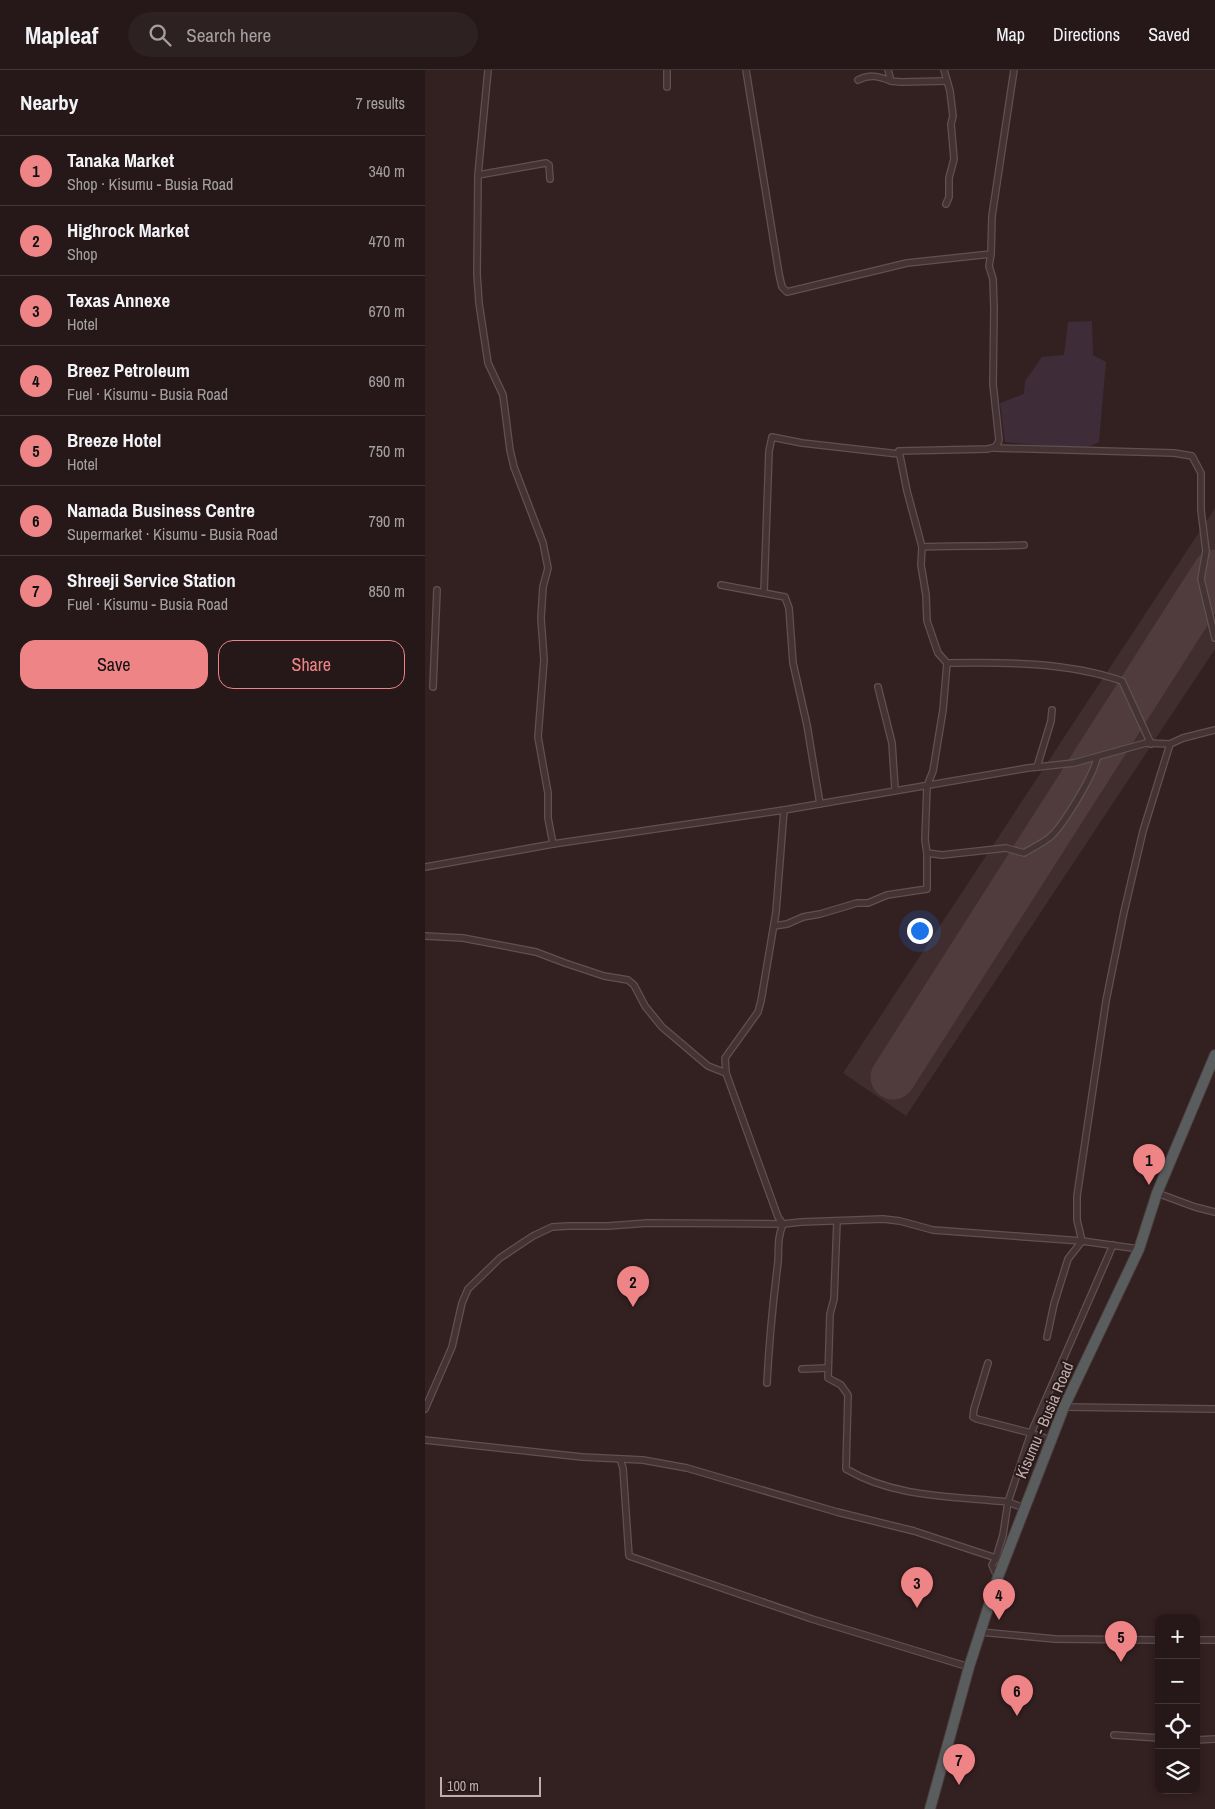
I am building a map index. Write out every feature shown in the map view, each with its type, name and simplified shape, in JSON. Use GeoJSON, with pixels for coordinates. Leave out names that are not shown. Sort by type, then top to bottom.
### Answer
{"type":"FeatureCollection","features":[{"type":"Feature","properties":{"kind":"highway","name":"Kisumu - Busia Road"},"geometry":{"type":"LineString","coordinates":[[930,1809],[969,1666],[997,1577],[1064,1406],[1139,1249],[1157,1193],[1215,1055]]}},
{"type":"Feature","properties":{"kind":"street"},"geometry":{"type":"LineString","coordinates":[[488,70],[478,175],[477,274],[488,363],[503,396],[514,467],[543,543],[548,568],[543,587],[541,618],[544,660],[538,737],[548,793],[548,818],[553,844]]}},
{"type":"Feature","properties":{"kind":"street"},"geometry":{"type":"LineString","coordinates":[[667,70],[667,87]]}},
{"type":"Feature","properties":{"kind":"street"},"geometry":{"type":"LineString","coordinates":[[746,70],[779,274],[782,287],[787,292],[907,264],[991,254]]}},
{"type":"Feature","properties":{"kind":"street"},"geometry":{"type":"LineString","coordinates":[[888,70],[891,81]]}},
{"type":"Feature","properties":{"kind":"street"},"geometry":{"type":"LineString","coordinates":[[944,70],[950,91],[953,116],[951,124],[953,159],[949,178],[949,197],[946,204]]}},
{"type":"Feature","properties":{"kind":"street"},"geometry":{"type":"LineString","coordinates":[[994,448],[999,440],[993,384],[993,279],[989,266],[992,216],[1014,70]]}},
{"type":"Feature","properties":{"kind":"street"},"geometry":{"type":"LineString","coordinates":[[858,80],[877,75],[891,81],[901,82],[947,81]]}},
{"type":"Feature","properties":{"kind":"street"},"geometry":{"type":"LineString","coordinates":[[478,175],[546,163],[549,165],[550,179]]}},
{"type":"Feature","properties":{"kind":"street"},"geometry":{"type":"LineString","coordinates":[[764,592],[769,451],[772,437],[802,443],[899,454]]}},
{"type":"Feature","properties":{"kind":"street"},"geometry":{"type":"LineString","coordinates":[[899,454],[899,451],[904,450],[994,448],[1175,453],[1192,456],[1201,473],[1201,510],[1206,551],[1201,579],[1215,638]]}},
{"type":"Feature","properties":{"kind":"street"},"geometry":{"type":"LineString","coordinates":[[899,454],[913,517],[922,547],[921,565],[927,621],[937,653],[947,662],[994,662],[1062,667],[1101,674],[1121,681],[1151,744]]}},
{"type":"Feature","properties":{"kind":"street"},"geometry":{"type":"LineString","coordinates":[[922,547],[1024,545]]}},
{"type":"Feature","properties":{"kind":"street"},"geometry":{"type":"LineString","coordinates":[[721,584],[785,597],[789,608],[793,663],[807,725],[820,804]]}},
{"type":"Feature","properties":{"kind":"street"},"geometry":{"type":"LineString","coordinates":[[433,687],[437,590]]}},
{"type":"Feature","properties":{"kind":"street"},"geometry":{"type":"LineString","coordinates":[[774,926],[787,924],[803,916],[820,914],[857,903],[868,903],[887,895],[927,889],[925,840],[927,786],[933,771],[943,710],[947,662]]}},
{"type":"Feature","properties":{"kind":"street"},"geometry":{"type":"LineString","coordinates":[[878,686],[892,743],[895,789]]}},
{"type":"Feature","properties":{"kind":"street"},"geometry":{"type":"LineString","coordinates":[[1037,767],[1051,721],[1052,710]]}},
{"type":"Feature","properties":{"kind":"street"},"geometry":{"type":"LineString","coordinates":[[425,867],[553,844],[785,810],[895,789],[927,786],[1037,767],[1075,763],[1146,743],[1170,744],[1183,738],[1215,730]]}},
{"type":"Feature","properties":{"kind":"street"},"geometry":{"type":"LineString","coordinates":[[1082,1241],[1077,1220],[1077,1196],[1106,1001],[1143,831],[1170,744]]}},
{"type":"Feature","properties":{"kind":"street"},"geometry":{"type":"LineString","coordinates":[[927,854],[942,855],[1006,848],[1024,853],[1051,837],[1085,784],[1097,757]]}},
{"type":"Feature","properties":{"kind":"street"},"geometry":{"type":"LineString","coordinates":[[783,1224],[778,1217],[726,1073],[725,1058],[758,1012],[761,1001],[774,926],[785,810]]}},
{"type":"Feature","properties":{"kind":"street"},"geometry":{"type":"LineString","coordinates":[[425,936],[463,938],[536,952],[604,976],[629,980],[634,985],[645,1006],[662,1027],[703,1062],[726,1073]]}},
{"type":"Feature","properties":{"kind":"street"},"geometry":{"type":"LineString","coordinates":[[1157,1193],[1215,1212]]}},
{"type":"Feature","properties":{"kind":"street"},"geometry":{"type":"LineString","coordinates":[[425,1409],[452,1346],[461,1303],[468,1289],[506,1254],[533,1236],[552,1228],[648,1223],[783,1224],[883,1219],[900,1221],[933,1230],[1082,1241],[1139,1249]]}},
{"type":"Feature","properties":{"kind":"street"},"geometry":{"type":"LineString","coordinates":[[837,1221],[834,1299],[830,1314],[830,1355],[828,1368],[829,1378],[841,1385],[849,1395],[845,1469],[869,1481],[906,1492],[1008,1502],[1024,1508]]}},
{"type":"Feature","properties":{"kind":"street"},"geometry":{"type":"LineString","coordinates":[[767,1382],[771,1316],[778,1259],[778,1236],[783,1224]]}},
{"type":"Feature","properties":{"kind":"street"},"geometry":{"type":"LineString","coordinates":[[1047,1337],[1054,1304],[1068,1258],[1082,1241]]}},
{"type":"Feature","properties":{"kind":"street"},"geometry":{"type":"LineString","coordinates":[[997,1577],[992,1565],[1003,1535],[1008,1502],[1031,1433],[1113,1245]]}},
{"type":"Feature","properties":{"kind":"street"},"geometry":{"type":"LineString","coordinates":[[988,1364],[973,1417],[1050,1440]]}},
{"type":"Feature","properties":{"kind":"street"},"geometry":{"type":"LineString","coordinates":[[802,1369],[828,1368]]}},
{"type":"Feature","properties":{"kind":"street"},"geometry":{"type":"LineString","coordinates":[[1064,1406],[1215,1409]]}},
{"type":"Feature","properties":{"kind":"street"},"geometry":{"type":"LineString","coordinates":[[425,1440],[666,1464],[705,1473],[837,1512],[914,1530],[996,1558]]}},
{"type":"Feature","properties":{"kind":"street"},"geometry":{"type":"LineString","coordinates":[[620,1460],[623,1468],[629,1556],[812,1619],[969,1666]]}},
{"type":"Feature","properties":{"kind":"street"},"geometry":{"type":"LineString","coordinates":[[980,1632],[1055,1639],[1155,1640]]}},
{"type":"Feature","properties":{"kind":"street"},"geometry":{"type":"LineString","coordinates":[[1200,1640],[1215,1640]]}},
{"type":"Feature","properties":{"kind":"street"},"geometry":{"type":"LineString","coordinates":[[1114,1735],[1155,1738]]}},
{"type":"Feature","properties":{"kind":"street"},"geometry":{"type":"LineString","coordinates":[[1200,1740],[1215,1739]]}},
{"type":"Feature","properties":{"kind":"shaded area"},"geometry":{"type":"Polygon","coordinates":[[[1092,321],[1093,355],[1106,362],[1099,442],[1083,449],[1005,442],[1000,403],[1024,394],[1025,381],[1042,357],[1064,355],[1068,322],[1092,321]]]}},
{"type":"Feature","properties":{"kind":"shaded area"},"geometry":{"type":"Polygon","coordinates":[[[1215,508],[1215,649],[906,1116],[843,1073],[1215,508]]]}},
{"type":"Feature","properties":{"kind":"runway"},"geometry":{"type":"LineString","coordinates":[[893,1077],[1215,572]]}},
{"type":"Feature","properties":{"kind":"place","name":"Tanaka Market"},"geometry":{"type":"Point","coordinates":[1149,1185]}},
{"type":"Feature","properties":{"kind":"place","name":"Highrock Market"},"geometry":{"type":"Point","coordinates":[633,1307]}},
{"type":"Feature","properties":{"kind":"place","name":"Texas Annexe"},"geometry":{"type":"Point","coordinates":[917,1608]}},
{"type":"Feature","properties":{"kind":"place","name":"Breez Petroleum"},"geometry":{"type":"Point","coordinates":[999,1620]}},
{"type":"Feature","properties":{"kind":"place","name":"Breeze Hotel"},"geometry":{"type":"Point","coordinates":[1121,1662]}},
{"type":"Feature","properties":{"kind":"place","name":"Namada Business Centre"},"geometry":{"type":"Point","coordinates":[1017,1716]}},
{"type":"Feature","properties":{"kind":"place","name":"Shreeji Service Station"},"geometry":{"type":"Point","coordinates":[959,1785]}}]}
